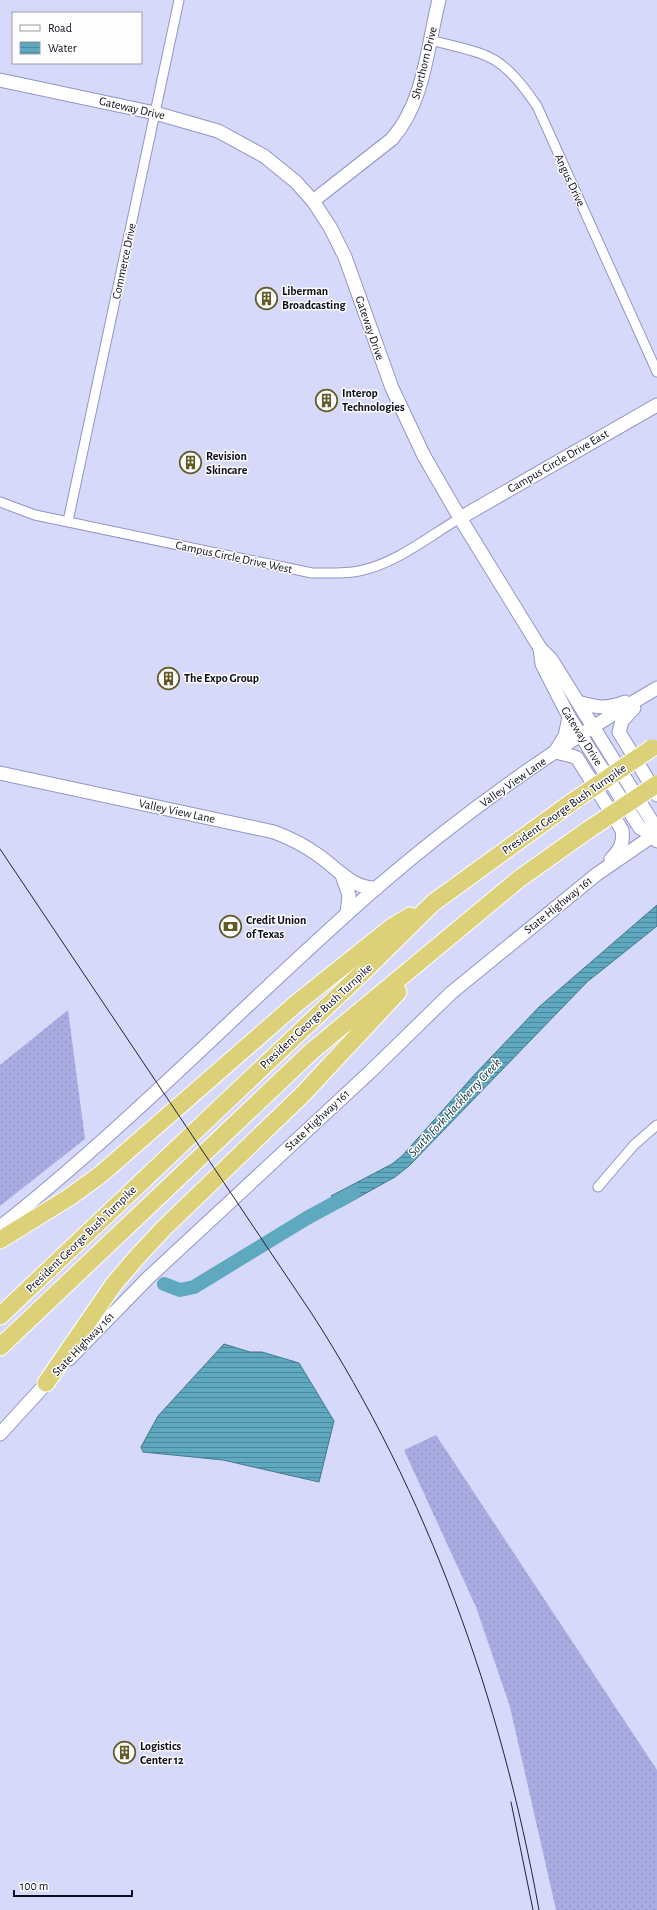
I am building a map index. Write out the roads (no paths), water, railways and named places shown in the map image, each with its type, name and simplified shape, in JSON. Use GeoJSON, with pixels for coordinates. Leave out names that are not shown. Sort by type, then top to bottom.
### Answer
{"type":"FeatureCollection","features":[{"type":"Feature","properties":{"kind":"highway","name":"President George Bush Turnpike"},"geometry":{"type":"LineString","coordinates":[[0,1316],[360,975],[433,903],[572,802],[655,747]]}},
{"type":"Feature","properties":{"kind":"highway","name":"President George Bush Turnpike"},"geometry":{"type":"LineString","coordinates":[[0,1347],[312,1051],[519,879],[588,830],[657,784]]}},
{"type":"Feature","properties":{"kind":"highway"},"geometry":{"type":"LineString","coordinates":[[0,1240],[68,1198],[100,1175],[297,1004],[392,927],[433,903]]}},
{"type":"Feature","properties":{"kind":"highway"},"geometry":{"type":"LineString","coordinates":[[46,1383],[114,1284],[164,1228],[302,1095],[393,997],[450,943],[465,923]]}},
{"type":"Feature","properties":{"kind":"main road","name":"Shorthorn Drive"},"geometry":{"type":"LineString","coordinates":[[313,201],[392,139],[400,129],[413,106],[431,40],[439,0]]}},
{"type":"Feature","properties":{"kind":"main road","name":"Gateway Drive"},"geometry":{"type":"LineString","coordinates":[[0,80],[155,113],[218,131],[245,144],[264,156],[296,182],[313,201],[330,227],[345,257],[392,388],[424,456],[460,518],[540,648],[551,659],[651,820],[656,836]]}},
{"type":"Feature","properties":{"kind":"main road","name":"Campus Circle Drive East"},"geometry":{"type":"LineString","coordinates":[[460,518],[657,404]]}},
{"type":"Feature","properties":{"kind":"main road","name":"Gateway Drive"},"geometry":{"type":"LineString","coordinates":[[540,648],[542,664],[581,736],[640,828],[656,836]]}},
{"type":"Feature","properties":{"kind":"main road","name":"Valley View Lane"},"geometry":{"type":"LineString","coordinates":[[0,773],[274,832],[302,845],[358,885],[368,888],[376,888],[482,803],[555,752],[657,688]]}},
{"type":"Feature","properties":{"kind":"main road"},"geometry":{"type":"LineString","coordinates":[[578,702],[592,706],[610,708],[644,696]]}},
{"type":"Feature","properties":{"kind":"main road"},"geometry":{"type":"LineString","coordinates":[[644,696],[622,721],[619,732],[657,795]]}},
{"type":"Feature","properties":{"kind":"main road"},"geometry":{"type":"LineString","coordinates":[[570,717],[565,736],[555,752],[577,758],[622,830],[623,837],[620,849],[597,874]]}},
{"type":"Feature","properties":{"kind":"main road","name":"State Highway 161"},"geometry":{"type":"LineString","coordinates":[[0,1434],[46,1383],[148,1278],[370,1072],[451,993],[597,874],[656,836]]}},
{"type":"Feature","properties":{"kind":"main road"},"geometry":{"type":"LineString","coordinates":[[342,875],[349,895],[347,914]]}},
{"type":"Feature","properties":{"kind":"main road"},"geometry":{"type":"LineString","coordinates":[[0,1227],[43,1193],[102,1141],[376,888]]}},
{"type":"Feature","properties":{"kind":"street","name":"Commerce Drive"},"geometry":{"type":"LineString","coordinates":[[68,521],[179,0]]}},
{"type":"Feature","properties":{"kind":"street","name":"Angus Drive"},"geometry":{"type":"LineString","coordinates":[[431,40],[488,57],[503,66],[520,82],[537,106],[657,372]]}},
{"type":"Feature","properties":{"kind":"street","name":"Campus Circle Drive West"},"geometry":{"type":"LineString","coordinates":[[0,502],[35,515],[312,573],[338,573],[368,568],[392,559],[460,518]]}},
{"type":"Feature","properties":{"kind":"street"},"geometry":{"type":"LineString","coordinates":[[598,1187],[634,1145],[657,1125]]}},
{"type":"Feature","properties":{"kind":"water"},"geometry":{"type":"Polygon","coordinates":[[[657,905],[657,926],[587,982],[409,1166],[395,1177],[341,1207],[331,1196],[392,1164],[402,1156],[475,1074],[539,1007],[657,905]]]}},
{"type":"Feature","properties":{"kind":"water"},"geometry":{"type":"Polygon","coordinates":[[[224,1344],[250,1352],[262,1352],[299,1363],[334,1421],[319,1482],[223,1460],[143,1452],[141,1447],[158,1416],[224,1344]]]}},
{"type":"Feature","properties":{"kind":"waterway","name":"South Fork Hackberry Creek"},"geometry":{"type":"LineString","coordinates":[[164,1284],[180,1290],[194,1287],[307,1218],[353,1193]]}},
{"type":"Feature","properties":{"kind":"tram line"},"geometry":{"type":"LineString","coordinates":[[0,849],[312,1314],[354,1383],[391,1453],[425,1526],[455,1600],[481,1676],[504,1753],[523,1831],[539,1910]]}},
{"type":"Feature","properties":{"kind":"tram line"},"geometry":{"type":"LineString","coordinates":[[511,1802],[533,1910]]}},
{"type":"Feature","properties":{"kind":"place","name":"Liberman Broadcasting"},"geometry":{"type":"Point","coordinates":[267,298]}},
{"type":"Feature","properties":{"kind":"place","name":"Interop Technologies"},"geometry":{"type":"Point","coordinates":[327,400]}},
{"type":"Feature","properties":{"kind":"place","name":"Revision Skincare"},"geometry":{"type":"Point","coordinates":[190,463]}},
{"type":"Feature","properties":{"kind":"place","name":"The Expo Group"},"geometry":{"type":"Point","coordinates":[168,678]}},
{"type":"Feature","properties":{"kind":"place","name":"Credit Union of Texas"},"geometry":{"type":"Point","coordinates":[230,927]}},
{"type":"Feature","properties":{"kind":"place","name":"Logistics Center 12"},"geometry":{"type":"Point","coordinates":[125,1753]}}]}
